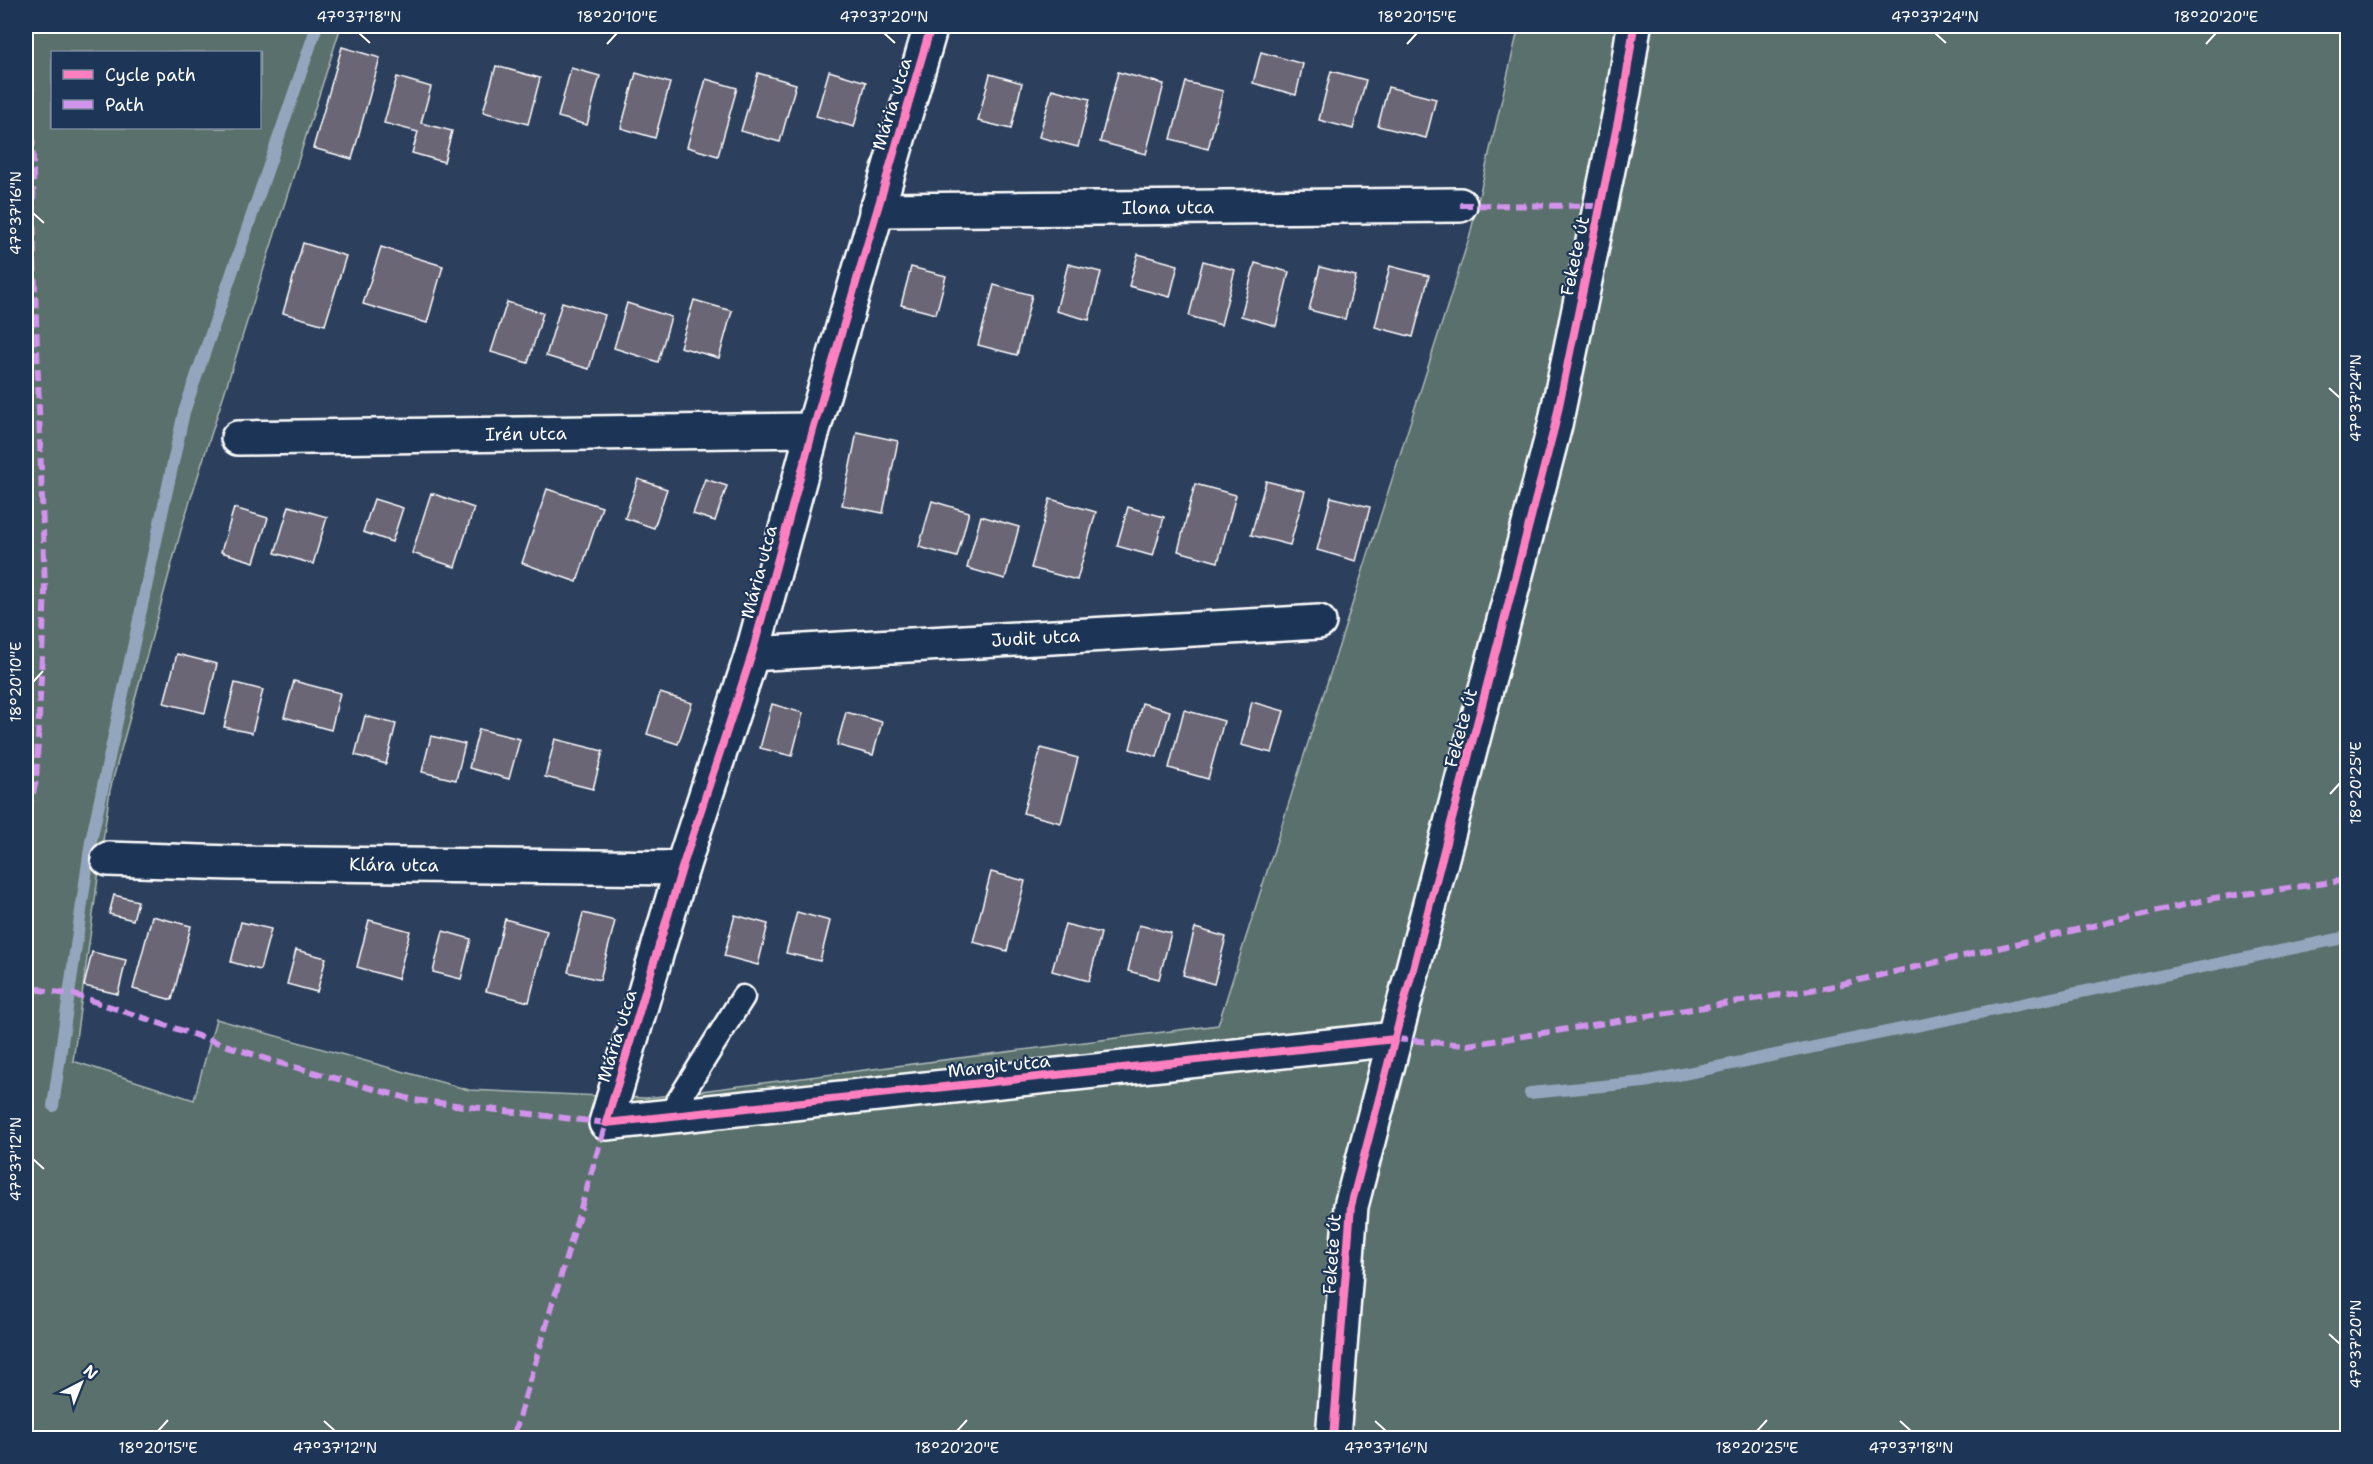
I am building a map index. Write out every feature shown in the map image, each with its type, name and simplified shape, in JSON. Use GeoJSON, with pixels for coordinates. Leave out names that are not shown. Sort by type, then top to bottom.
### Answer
{"type":"FeatureCollection","features":[{"type":"Feature","properties":{"kind":"street","name":"Mária utca"},"geometry":{"type":"LineString","coordinates":[[606,1123],[682,868],[752,654],[813,430],[931,26]]}},
{"type":"Feature","properties":{"kind":"street","name":"Fekete út"},"geometry":{"type":"LineString","coordinates":[[1333,1438],[1351,1206],[1555,425],[1624,92],[1634,26]]}},
{"type":"Feature","properties":{"kind":"street","name":"Ilona utca"},"geometry":{"type":"LineString","coordinates":[[876,210],[1460,206]]}},
{"type":"Feature","properties":{"kind":"street","name":"Irén utca"},"geometry":{"type":"LineString","coordinates":[[238,438],[813,430]]}},
{"type":"Feature","properties":{"kind":"street","name":"Judit utca"},"geometry":{"type":"LineString","coordinates":[[752,654],[1319,622]]}},
{"type":"Feature","properties":{"kind":"street","name":"Klára utca"},"geometry":{"type":"LineString","coordinates":[[108,859],[232,863],[682,868]]}},
{"type":"Feature","properties":{"kind":"street","name":"Margit utca"},"geometry":{"type":"LineString","coordinates":[[606,1123],[1395,1039]]}},
{"type":"Feature","properties":{"kind":"lane"},"geometry":{"type":"LineString","coordinates":[[668,1117],[742,997]]}},
{"type":"Feature","properties":{"kind":"green space"},"geometry":{"type":"Polygon","coordinates":[[[26,26],[341,26],[183,523],[110,790],[73,1061],[194,1100],[216,1019],[469,1090],[646,1098],[1218,1025],[1470,235],[1519,26],[2347,26],[2347,1438],[26,1438],[26,26]]]}},
{"type":"Feature","properties":{"kind":"building"},"geometry":{"type":"Polygon","coordinates":[[[342,47],[380,58],[352,159],[313,148],[342,47]]]}},
{"type":"Feature","properties":{"kind":"building"},"geometry":{"type":"Polygon","coordinates":[[[1261,52],[1303,64],[1296,95],[1253,83],[1261,52]]]}},
{"type":"Feature","properties":{"kind":"building"},"geometry":{"type":"Polygon","coordinates":[[[496,66],[540,78],[528,124],[483,112],[496,66]]]}},
{"type":"Feature","properties":{"kind":"building"},"geometry":{"type":"Polygon","coordinates":[[[571,68],[600,76],[587,125],[558,117],[571,68]]]}},
{"type":"Feature","properties":{"kind":"building"},"geometry":{"type":"Polygon","coordinates":[[[829,71],[866,82],[854,127],[816,116],[829,71]]]}},
{"type":"Feature","properties":{"kind":"building"},"geometry":{"type":"Polygon","coordinates":[[[1331,71],[1366,80],[1353,129],[1319,120],[1331,71]]]}},
{"type":"Feature","properties":{"kind":"building"},"geometry":{"type":"Polygon","coordinates":[[[1118,72],[1164,84],[1146,154],[1100,142],[1118,72]]]}},
{"type":"Feature","properties":{"kind":"building"},"geometry":{"type":"Polygon","coordinates":[[[636,73],[670,83],[655,138],[621,128],[636,73]]]}},
{"type":"Feature","properties":{"kind":"building"},"geometry":{"type":"Polygon","coordinates":[[[758,73],[796,84],[780,142],[741,131],[758,73]]]}},
{"type":"Feature","properties":{"kind":"building"},"geometry":{"type":"Polygon","coordinates":[[[990,74],[1022,83],[1011,129],[978,121],[990,74]]]}},
{"type":"Feature","properties":{"kind":"building"},"geometry":{"type":"Polygon","coordinates":[[[397,77],[431,87],[421,123],[452,131],[444,162],[412,153],[418,132],[384,123],[397,77]]]}},
{"type":"Feature","properties":{"kind":"building"},"geometry":{"type":"Polygon","coordinates":[[[706,79],[737,88],[718,156],[687,147],[706,79]]]}},
{"type":"Feature","properties":{"kind":"building"},"geometry":{"type":"Polygon","coordinates":[[[1186,82],[1223,91],[1208,149],[1171,139],[1186,82]]]}},
{"type":"Feature","properties":{"kind":"building"},"geometry":{"type":"Polygon","coordinates":[[[1388,87],[1436,99],[1426,138],[1378,126],[1388,87]]]}},
{"type":"Feature","properties":{"kind":"building"},"geometry":{"type":"Polygon","coordinates":[[[1052,89],[1090,99],[1078,147],[1039,137],[1052,89]]]}},
{"type":"Feature","properties":{"kind":"building"},"geometry":{"type":"Polygon","coordinates":[[[303,243],[346,256],[325,325],[283,313],[303,243]]]}},
{"type":"Feature","properties":{"kind":"building"},"geometry":{"type":"Polygon","coordinates":[[[381,247],[443,266],[427,323],[363,304],[381,247]]]}},
{"type":"Feature","properties":{"kind":"building"},"geometry":{"type":"Polygon","coordinates":[[[1138,254],[1178,265],[1170,297],[1129,286],[1138,254]]]}},
{"type":"Feature","properties":{"kind":"building"},"geometry":{"type":"Polygon","coordinates":[[[1203,261],[1235,270],[1221,325],[1189,316],[1203,261]]]}},
{"type":"Feature","properties":{"kind":"building"},"geometry":{"type":"Polygon","coordinates":[[[1255,263],[1289,272],[1276,326],[1241,316],[1255,263]]]}},
{"type":"Feature","properties":{"kind":"building"},"geometry":{"type":"Polygon","coordinates":[[[1068,264],[1101,272],[1089,320],[1056,311],[1068,264]]]}},
{"type":"Feature","properties":{"kind":"building"},"geometry":{"type":"Polygon","coordinates":[[[1390,266],[1429,276],[1413,337],[1375,327],[1390,266]]]}},
{"type":"Feature","properties":{"kind":"building"},"geometry":{"type":"Polygon","coordinates":[[[911,267],[946,276],[936,314],[901,305],[911,267]]]}},
{"type":"Feature","properties":{"kind":"building"},"geometry":{"type":"Polygon","coordinates":[[[1320,267],[1356,276],[1345,319],[1309,310],[1320,267]]]}},
{"type":"Feature","properties":{"kind":"building"},"geometry":{"type":"Polygon","coordinates":[[[994,285],[1032,295],[1017,355],[978,345],[994,285]]]}},
{"type":"Feature","properties":{"kind":"building"},"geometry":{"type":"Polygon","coordinates":[[[694,300],[732,311],[719,358],[680,347],[694,300]]]}},
{"type":"Feature","properties":{"kind":"building"},"geometry":{"type":"Polygon","coordinates":[[[507,302],[543,313],[528,363],[491,352],[507,302]]]}},
{"type":"Feature","properties":{"kind":"building"},"geometry":{"type":"Polygon","coordinates":[[[562,302],[605,315],[589,369],[546,356],[562,302]]]}},
{"type":"Feature","properties":{"kind":"building"},"geometry":{"type":"Polygon","coordinates":[[[627,303],[671,317],[658,362],[614,348],[627,303]]]}},
{"type":"Feature","properties":{"kind":"building"},"geometry":{"type":"Polygon","coordinates":[[[857,432],[898,441],[883,513],[842,505],[857,432]]]}},
{"type":"Feature","properties":{"kind":"building"},"geometry":{"type":"Polygon","coordinates":[[[638,479],[667,489],[654,528],[625,518],[638,479]]]}},
{"type":"Feature","properties":{"kind":"building"},"geometry":{"type":"Polygon","coordinates":[[[705,479],[727,486],[715,521],[693,514],[705,479]]]}},
{"type":"Feature","properties":{"kind":"building"},"geometry":{"type":"Polygon","coordinates":[[[1266,481],[1305,491],[1290,545],[1251,535],[1266,481]]]}},
{"type":"Feature","properties":{"kind":"building"},"geometry":{"type":"Polygon","coordinates":[[[1195,484],[1236,495],[1218,562],[1178,551],[1195,484]]]}},
{"type":"Feature","properties":{"kind":"building"},"geometry":{"type":"Polygon","coordinates":[[[547,489],[602,507],[577,582],[522,563],[547,489]]]}},
{"type":"Feature","properties":{"kind":"building"},"geometry":{"type":"Polygon","coordinates":[[[431,493],[474,508],[455,567],[412,553],[431,493]]]}},
{"type":"Feature","properties":{"kind":"building"},"geometry":{"type":"Polygon","coordinates":[[[1331,497],[1370,507],[1356,561],[1317,550],[1331,497]]]}},
{"type":"Feature","properties":{"kind":"building"},"geometry":{"type":"Polygon","coordinates":[[[374,499],[403,508],[392,542],[363,532],[374,499]]]}},
{"type":"Feature","properties":{"kind":"building"},"geometry":{"type":"Polygon","coordinates":[[[1050,499],[1096,512],[1077,580],[1031,568],[1050,499]]]}},
{"type":"Feature","properties":{"kind":"building"},"geometry":{"type":"Polygon","coordinates":[[[932,501],[969,512],[957,557],[919,547],[932,501]]]}},
{"type":"Feature","properties":{"kind":"building"},"geometry":{"type":"Polygon","coordinates":[[[289,506],[327,517],[313,564],[275,553],[289,506]]]}},
{"type":"Feature","properties":{"kind":"building"},"geometry":{"type":"Polygon","coordinates":[[[1128,507],[1164,517],[1153,556],[1117,546],[1128,507]]]}},
{"type":"Feature","properties":{"kind":"building"},"geometry":{"type":"Polygon","coordinates":[[[234,508],[268,518],[254,562],[221,552],[234,508]]]}},
{"type":"Feature","properties":{"kind":"building"},"geometry":{"type":"Polygon","coordinates":[[[981,516],[1019,527],[1005,579],[967,568],[981,516]]]}},
{"type":"Feature","properties":{"kind":"building"},"geometry":{"type":"Polygon","coordinates":[[[177,654],[217,664],[205,713],[164,703],[177,654]]]}},
{"type":"Feature","properties":{"kind":"building"},"geometry":{"type":"Polygon","coordinates":[[[294,681],[340,693],[331,730],[284,717],[294,681]]]}},
{"type":"Feature","properties":{"kind":"building"},"geometry":{"type":"Polygon","coordinates":[[[235,683],[263,690],[252,733],[224,727],[235,683]]]}},
{"type":"Feature","properties":{"kind":"building"},"geometry":{"type":"Polygon","coordinates":[[[660,693],[692,703],[678,744],[647,734],[660,693]]]}},
{"type":"Feature","properties":{"kind":"building"},"geometry":{"type":"Polygon","coordinates":[[[1252,702],[1284,711],[1272,753],[1241,745],[1252,702]]]}},
{"type":"Feature","properties":{"kind":"building"},"geometry":{"type":"Polygon","coordinates":[[[1142,703],[1170,711],[1157,757],[1130,749],[1142,703]]]}},
{"type":"Feature","properties":{"kind":"building"},"geometry":{"type":"Polygon","coordinates":[[[772,704],[803,713],[792,756],[760,748],[772,704]]]}},
{"type":"Feature","properties":{"kind":"building"},"geometry":{"type":"Polygon","coordinates":[[[1184,710],[1224,721],[1208,779],[1169,768],[1184,710]]]}},
{"type":"Feature","properties":{"kind":"building"},"geometry":{"type":"Polygon","coordinates":[[[846,712],[882,722],[873,755],[837,745],[846,712]]]}},
{"type":"Feature","properties":{"kind":"building"},"geometry":{"type":"Polygon","coordinates":[[[365,716],[396,724],[386,764],[355,755],[365,716]]]}},
{"type":"Feature","properties":{"kind":"building"},"geometry":{"type":"Polygon","coordinates":[[[479,729],[520,739],[509,779],[469,768],[479,729]]]}},
{"type":"Feature","properties":{"kind":"building"},"geometry":{"type":"Polygon","coordinates":[[[431,736],[465,744],[456,780],[422,772],[431,736]]]}},
{"type":"Feature","properties":{"kind":"building"},"geometry":{"type":"Polygon","coordinates":[[[555,739],[603,751],[593,789],[545,777],[555,739]]]}},
{"type":"Feature","properties":{"kind":"building"},"geometry":{"type":"Polygon","coordinates":[[[1041,748],[1078,758],[1061,823],[1023,813],[1041,748]]]}},
{"type":"Feature","properties":{"kind":"building"},"geometry":{"type":"Polygon","coordinates":[[[991,872],[1025,881],[1007,951],[973,942],[991,872]]]}},
{"type":"Feature","properties":{"kind":"building"},"geometry":{"type":"Polygon","coordinates":[[[114,895],[138,901],[133,920],[109,914],[114,895]]]}},
{"type":"Feature","properties":{"kind":"building"},"geometry":{"type":"Polygon","coordinates":[[[797,912],[830,921],[820,961],[786,953],[797,912]]]}},
{"type":"Feature","properties":{"kind":"building"},"geometry":{"type":"Polygon","coordinates":[[[583,913],[615,921],[600,980],[568,972],[583,913]]]}},
{"type":"Feature","properties":{"kind":"building"},"geometry":{"type":"Polygon","coordinates":[[[735,915],[768,924],[758,965],[724,956],[735,915]]]}},
{"type":"Feature","properties":{"kind":"building"},"geometry":{"type":"Polygon","coordinates":[[[152,916],[191,926],[172,1000],[133,989],[152,916]]]}},
{"type":"Feature","properties":{"kind":"building"},"geometry":{"type":"Polygon","coordinates":[[[505,919],[547,931],[529,1002],[486,991],[505,919]]]}},
{"type":"Feature","properties":{"kind":"building"},"geometry":{"type":"Polygon","coordinates":[[[369,920],[410,931],[398,979],[357,967],[369,920]]]}},
{"type":"Feature","properties":{"kind":"building"},"geometry":{"type":"Polygon","coordinates":[[[241,922],[271,929],[260,970],[231,962],[241,922]]]}},
{"type":"Feature","properties":{"kind":"building"},"geometry":{"type":"Polygon","coordinates":[[[1065,924],[1101,933],[1089,981],[1052,971],[1065,924]]]}},
{"type":"Feature","properties":{"kind":"building"},"geometry":{"type":"Polygon","coordinates":[[[1139,925],[1171,933],[1159,979],[1128,971],[1139,925]]]}},
{"type":"Feature","properties":{"kind":"building"},"geometry":{"type":"Polygon","coordinates":[[[1195,928],[1226,937],[1214,984],[1183,975],[1195,928]]]}},
{"type":"Feature","properties":{"kind":"building"},"geometry":{"type":"Polygon","coordinates":[[[443,931],[471,939],[461,979],[433,972],[443,931]]]}},
{"type":"Feature","properties":{"kind":"building"},"geometry":{"type":"Polygon","coordinates":[[[296,950],[326,958],[317,992],[287,984],[296,950]]]}},
{"type":"Feature","properties":{"kind":"building"},"geometry":{"type":"Polygon","coordinates":[[[92,952],[126,960],[118,994],[84,986],[92,952]]]}},
{"type":"Feature","properties":{"kind":"waterway"},"geometry":{"type":"LineString","coordinates":[[53,1106],[91,841],[184,412],[317,26]]}},
{"type":"Feature","properties":{"kind":"waterway"},"geometry":{"type":"LineString","coordinates":[[1530,1093],[1644,1082],[2348,937]]}},
{"type":"Feature","properties":{"kind":"marked path"},"geometry":{"type":"LineString","coordinates":[[26,63],[32,88],[34,259],[45,591],[36,781],[26,821]]}},
{"type":"Feature","properties":{"kind":"marked path"},"geometry":{"type":"LineString","coordinates":[[1460,205],[1600,206]]}},
{"type":"Feature","properties":{"kind":"marked path"},"geometry":{"type":"LineString","coordinates":[[1395,1039],[1468,1045],[1829,987],[2214,898],[2348,880]]}},
{"type":"Feature","properties":{"kind":"marked path"},"geometry":{"type":"LineString","coordinates":[[26,973],[40,990],[75,995],[276,1062],[414,1100],[606,1123],[513,1438]]}},
{"type":"Feature","properties":{"kind":"cycle path"},"geometry":{"type":"LineString","coordinates":[[931,26],[813,430],[752,654],[682,868],[606,1123],[1395,1039]]}},
{"type":"Feature","properties":{"kind":"cycle path"},"geometry":{"type":"LineString","coordinates":[[1333,1438],[1351,1206],[1555,425],[1624,92],[1634,26]]}}]}
